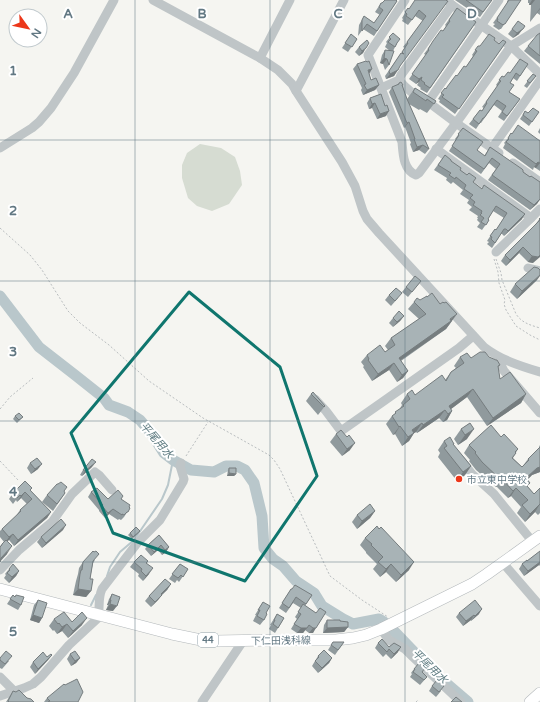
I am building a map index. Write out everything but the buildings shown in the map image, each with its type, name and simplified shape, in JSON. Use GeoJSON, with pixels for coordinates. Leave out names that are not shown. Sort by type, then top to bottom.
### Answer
{"type":"FeatureCollection","features":[{"type":"Feature","properties":{"kind":"main road","name":"下仁田浅科線"},"geometry":{"type":"LineString","coordinates":[[0,589],[188,638],[216,641],[336,640],[353,638],[381,629],[472,584],[536,538]]}},
{"type":"Feature","properties":{"kind":"main road"},"geometry":{"type":"LineString","coordinates":[[530,702],[540,693]]}},
{"type":"Feature","properties":{"kind":"street"},"geometry":{"type":"LineString","coordinates":[[0,148],[32,128],[51,108],[74,73],[114,0]]}},
{"type":"Feature","properties":{"kind":"street"},"geometry":{"type":"LineString","coordinates":[[153,0],[260,58],[278,70],[292,84],[342,162],[355,186],[363,211],[379,233],[484,347],[501,359],[540,372]]}},
{"type":"Feature","properties":{"kind":"street"},"geometry":{"type":"LineString","coordinates":[[260,58],[290,0]]}},
{"type":"Feature","properties":{"kind":"street"},"geometry":{"type":"LineString","coordinates":[[296,91],[344,0]]}},
{"type":"Feature","properties":{"kind":"street"},"geometry":{"type":"LineString","coordinates":[[405,0],[368,55],[402,142],[403,155],[408,169],[416,175],[456,123],[512,44],[540,28]]}},
{"type":"Feature","properties":{"kind":"street"},"geometry":{"type":"LineString","coordinates":[[428,102],[499,0]]}},
{"type":"Feature","properties":{"kind":"street"},"geometry":{"type":"LineString","coordinates":[[381,88],[399,80],[450,2],[481,26],[511,46],[540,74]]}},
{"type":"Feature","properties":{"kind":"street"},"geometry":{"type":"LineString","coordinates":[[399,80],[406,88],[540,182]]}},
{"type":"Feature","properties":{"kind":"street"},"geometry":{"type":"LineString","coordinates":[[492,148],[514,123],[540,80]]}},
{"type":"Feature","properties":{"kind":"street"},"geometry":{"type":"LineString","coordinates":[[436,149],[531,218]]}},
{"type":"Feature","properties":{"kind":"street"},"geometry":{"type":"LineString","coordinates":[[496,252],[540,209]]}},
{"type":"Feature","properties":{"kind":"street"},"geometry":{"type":"LineString","coordinates":[[528,268],[540,272]]}},
{"type":"Feature","properties":{"kind":"street"},"geometry":{"type":"LineString","coordinates":[[313,397],[341,430],[459,348],[473,336]]}},
{"type":"Feature","properties":{"kind":"street"},"geometry":{"type":"LineString","coordinates":[[501,359],[504,371],[540,413]]}},
{"type":"Feature","properties":{"kind":"street"},"geometry":{"type":"LineString","coordinates":[[456,454],[472,474],[494,494],[536,538]]}},
{"type":"Feature","properties":{"kind":"street"},"geometry":{"type":"LineString","coordinates":[[0,676],[22,701],[33,684],[44,674],[69,645],[97,619],[99,599],[102,590],[138,542],[160,520],[183,482],[184,479],[181,464]]}},
{"type":"Feature","properties":{"kind":"street"},"geometry":{"type":"LineString","coordinates":[[0,570],[52,522],[68,498],[95,472],[99,474],[112,490]]}},
{"type":"Feature","properties":{"kind":"street"},"geometry":{"type":"LineString","coordinates":[[503,563],[540,606]]}},
{"type":"Feature","properties":{"kind":"street"},"geometry":{"type":"LineString","coordinates":[[381,629],[390,640],[405,649],[461,702]]}},
{"type":"Feature","properties":{"kind":"street"},"geometry":{"type":"LineString","coordinates":[[202,702],[243,641]]}},
{"type":"Feature","properties":{"kind":"street"},"geometry":{"type":"LineString","coordinates":[[0,696],[33,684]]}},
{"type":"Feature","properties":{"kind":"path"},"geometry":{"type":"LineString","coordinates":[[0,228],[38,264],[62,303],[73,317],[109,345],[149,381],[209,422],[263,451],[274,460],[280,469],[330,576],[362,600],[397,621]]}},
{"type":"Feature","properties":{"kind":"path"},"geometry":{"type":"LineString","coordinates":[[496,252],[495,257],[502,273],[502,280],[516,314],[524,323],[540,328]]}},
{"type":"Feature","properties":{"kind":"path"},"geometry":{"type":"LineString","coordinates":[[496,252],[494,254],[494,258],[499,283],[505,300],[504,304],[506,310],[516,326],[540,340]]}},
{"type":"Feature","properties":{"kind":"path"},"geometry":{"type":"LineString","coordinates":[[0,409],[10,397],[33,378]]}},
{"type":"Feature","properties":{"kind":"path"},"geometry":{"type":"LineString","coordinates":[[181,464],[209,422]]}},
{"type":"Feature","properties":{"kind":"path"},"geometry":{"type":"LineString","coordinates":[[0,461],[18,480]]}},
{"type":"Feature","properties":{"kind":"highlighted area"},"geometry":{"type":"Polygon","coordinates":[[[189,292],[280,367],[317,476],[245,581],[113,533],[71,433],[189,292]]]}},
{"type":"Feature","properties":{"kind":"shaded area"},"geometry":{"type":"Polygon","coordinates":[[[200,144],[221,148],[235,157],[240,171],[242,185],[229,204],[212,211],[197,206],[188,198],[182,178],[182,165],[187,153],[200,144]]]}},
{"type":"Feature","properties":{"kind":"waterway","name":"平尾用水"},"geometry":{"type":"LineString","coordinates":[[0,296],[39,347],[104,398],[109,405],[128,412],[140,420],[152,434],[164,453],[173,460],[191,470],[214,472],[226,466],[237,466],[245,470],[254,483],[262,516],[264,548],[296,581],[314,593],[322,606],[353,624],[379,619],[384,622]]}},
{"type":"Feature","properties":{"kind":"waterway"},"geometry":{"type":"LineString","coordinates":[[107,576],[110,567],[120,552],[134,540],[162,499],[168,485],[173,460]]}},
{"type":"Feature","properties":{"kind":"waterway"},"geometry":{"type":"LineString","coordinates":[[91,605],[96,595]]}},
{"type":"Feature","properties":{"kind":"waterway","name":"平尾用水"},"geometry":{"type":"LineString","coordinates":[[392,629],[416,654]]}},
{"type":"Feature","properties":{"kind":"waterway","name":"平尾用水"},"geometry":{"type":"LineString","coordinates":[[447,684],[468,702]]}},
{"type":"Feature","properties":{"kind":"place","name":"市立東中学校"},"geometry":{"type":"Point","coordinates":[459,479]}}]}
